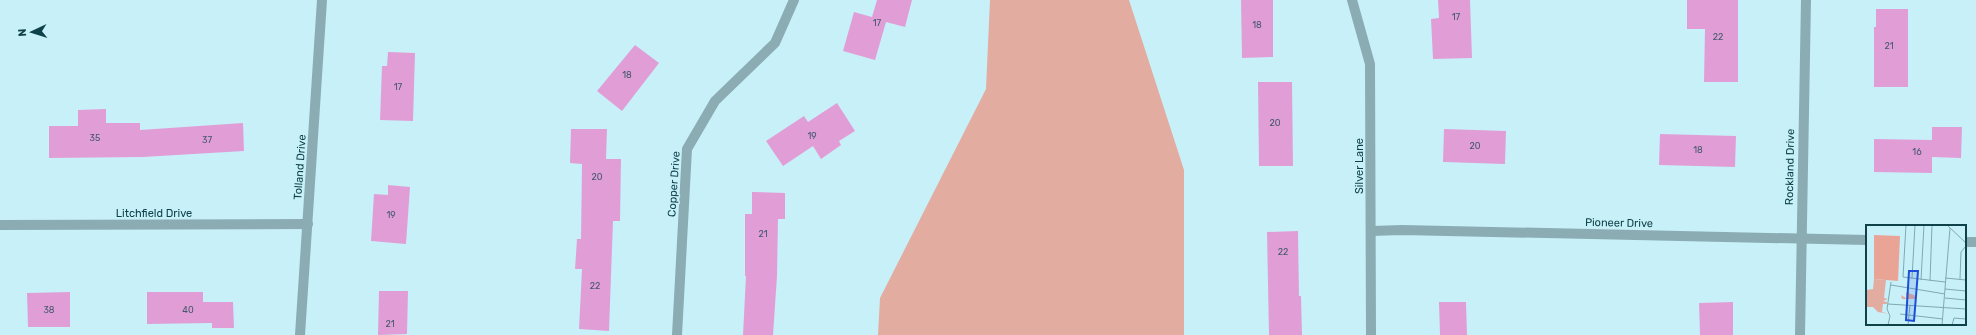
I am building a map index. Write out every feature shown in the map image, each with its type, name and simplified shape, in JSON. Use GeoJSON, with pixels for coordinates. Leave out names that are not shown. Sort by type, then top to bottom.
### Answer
{"type":"FeatureCollection","features":[{"type":"Feature","properties":{"kind":"street","name":"Tolland Drive"},"geometry":{"type":"LineString","coordinates":[[300,335],[322,0]]}},
{"type":"Feature","properties":{"kind":"street","name":"Copper Drive"},"geometry":{"type":"LineString","coordinates":[[677,335],[687,149],[715,101],[774,43],[794,0]]}},
{"type":"Feature","properties":{"kind":"street","name":"Silver Lane"},"geometry":{"type":"LineString","coordinates":[[1352,0],[1370,64],[1371,335]]}},
{"type":"Feature","properties":{"kind":"street","name":"Rockland Drive"},"geometry":{"type":"LineString","coordinates":[[1800,335],[1806,0]]}},
{"type":"Feature","properties":{"kind":"street","name":"Litchfield Drive"},"geometry":{"type":"LineString","coordinates":[[0,225],[308,224]]}},
{"type":"Feature","properties":{"kind":"street","name":"Pioneer Drive"},"geometry":{"type":"LineString","coordinates":[[1371,231],[1402,230],[1866,240]]}},
{"type":"Feature","properties":{"kind":"shaded area"},"geometry":{"type":"Polygon","coordinates":[[[990,0],[1129,0],[1184,170],[1184,335],[878,335],[880,298],[986,89],[990,0]]]}},
{"type":"Feature","properties":{"kind":"building"},"geometry":{"type":"Polygon","coordinates":[[[877,0],[912,0],[905,27],[886,22],[875,60],[843,51],[854,12],[872,17],[877,0]]]}},
{"type":"Feature","properties":{"kind":"building"},"geometry":{"type":"Polygon","coordinates":[[[1241,0],[1273,0],[1273,57],[1242,58],[1241,0]]]}},
{"type":"Feature","properties":{"kind":"building"},"geometry":{"type":"Polygon","coordinates":[[[1438,0],[1470,0],[1472,58],[1433,59],[1431,19],[1439,18],[1438,0]]]}},
{"type":"Feature","properties":{"kind":"building"},"geometry":{"type":"Polygon","coordinates":[[[1687,0],[1738,0],[1738,82],[1704,82],[1705,29],[1687,29],[1687,0]]]}},
{"type":"Feature","properties":{"kind":"building"},"geometry":{"type":"Polygon","coordinates":[[[1876,9],[1908,9],[1908,87],[1874,87],[1874,27],[1876,27],[1876,9]]]}},
{"type":"Feature","properties":{"kind":"building"},"geometry":{"type":"Polygon","coordinates":[[[635,45],[659,63],[622,111],[597,91],[635,45]]]}},
{"type":"Feature","properties":{"kind":"building"},"geometry":{"type":"Polygon","coordinates":[[[388,52],[415,53],[413,121],[380,120],[382,66],[387,66],[388,52]]]}},
{"type":"Feature","properties":{"kind":"building"},"geometry":{"type":"Polygon","coordinates":[[[1258,82],[1292,82],[1293,166],[1259,166],[1258,82]]]}},
{"type":"Feature","properties":{"kind":"building"},"geometry":{"type":"Polygon","coordinates":[[[837,103],[855,131],[839,141],[841,145],[821,159],[813,146],[783,166],[766,141],[804,116],[808,122],[837,103]]]}},
{"type":"Feature","properties":{"kind":"building"},"geometry":{"type":"Polygon","coordinates":[[[106,109],[106,123],[140,123],[140,130],[243,123],[244,151],[143,157],[49,158],[49,126],[78,126],[78,110],[106,109]]]}},
{"type":"Feature","properties":{"kind":"building"},"geometry":{"type":"Polygon","coordinates":[[[1932,127],[1962,127],[1961,158],[1932,157],[1932,173],[1874,172],[1874,139],[1932,140],[1932,127]]]}},
{"type":"Feature","properties":{"kind":"building"},"geometry":{"type":"Polygon","coordinates":[[[571,129],[607,129],[606,159],[621,159],[620,221],[613,221],[609,331],[579,329],[582,269],[575,269],[577,239],[581,239],[582,164],[570,163],[571,129]]]}},
{"type":"Feature","properties":{"kind":"building"},"geometry":{"type":"Polygon","coordinates":[[[1444,129],[1506,131],[1505,164],[1443,162],[1444,129]]]}},
{"type":"Feature","properties":{"kind":"building"},"geometry":{"type":"Polygon","coordinates":[[[1660,134],[1736,136],[1735,167],[1659,165],[1660,134]]]}},
{"type":"Feature","properties":{"kind":"building"},"geometry":{"type":"Polygon","coordinates":[[[388,185],[410,187],[406,244],[371,241],[374,194],[388,195],[388,185]]]}},
{"type":"Feature","properties":{"kind":"building"},"geometry":{"type":"Polygon","coordinates":[[[752,192],[785,193],[785,219],[778,219],[777,276],[773,335],[743,335],[746,276],[745,214],[752,214],[752,192]]]}},
{"type":"Feature","properties":{"kind":"building"},"geometry":{"type":"Polygon","coordinates":[[[1298,231],[1299,296],[1301,296],[1302,335],[1269,335],[1267,232],[1298,231]]]}},
{"type":"Feature","properties":{"kind":"building"},"geometry":{"type":"Polygon","coordinates":[[[379,291],[408,291],[407,334],[378,335],[379,291]]]}},
{"type":"Feature","properties":{"kind":"building"},"geometry":{"type":"Polygon","coordinates":[[[70,292],[70,327],[28,327],[27,293],[70,292]]]}},
{"type":"Feature","properties":{"kind":"building"},"geometry":{"type":"Polygon","coordinates":[[[147,292],[203,292],[203,302],[233,302],[234,328],[212,328],[212,323],[147,324],[147,292]]]}},
{"type":"Feature","properties":{"kind":"building"},"geometry":{"type":"Polygon","coordinates":[[[1439,302],[1466,302],[1467,335],[1440,335],[1439,302]]]}},
{"type":"Feature","properties":{"kind":"building"},"geometry":{"type":"Polygon","coordinates":[[[1733,302],[1733,335],[1700,335],[1699,303],[1733,302]]]}}]}
